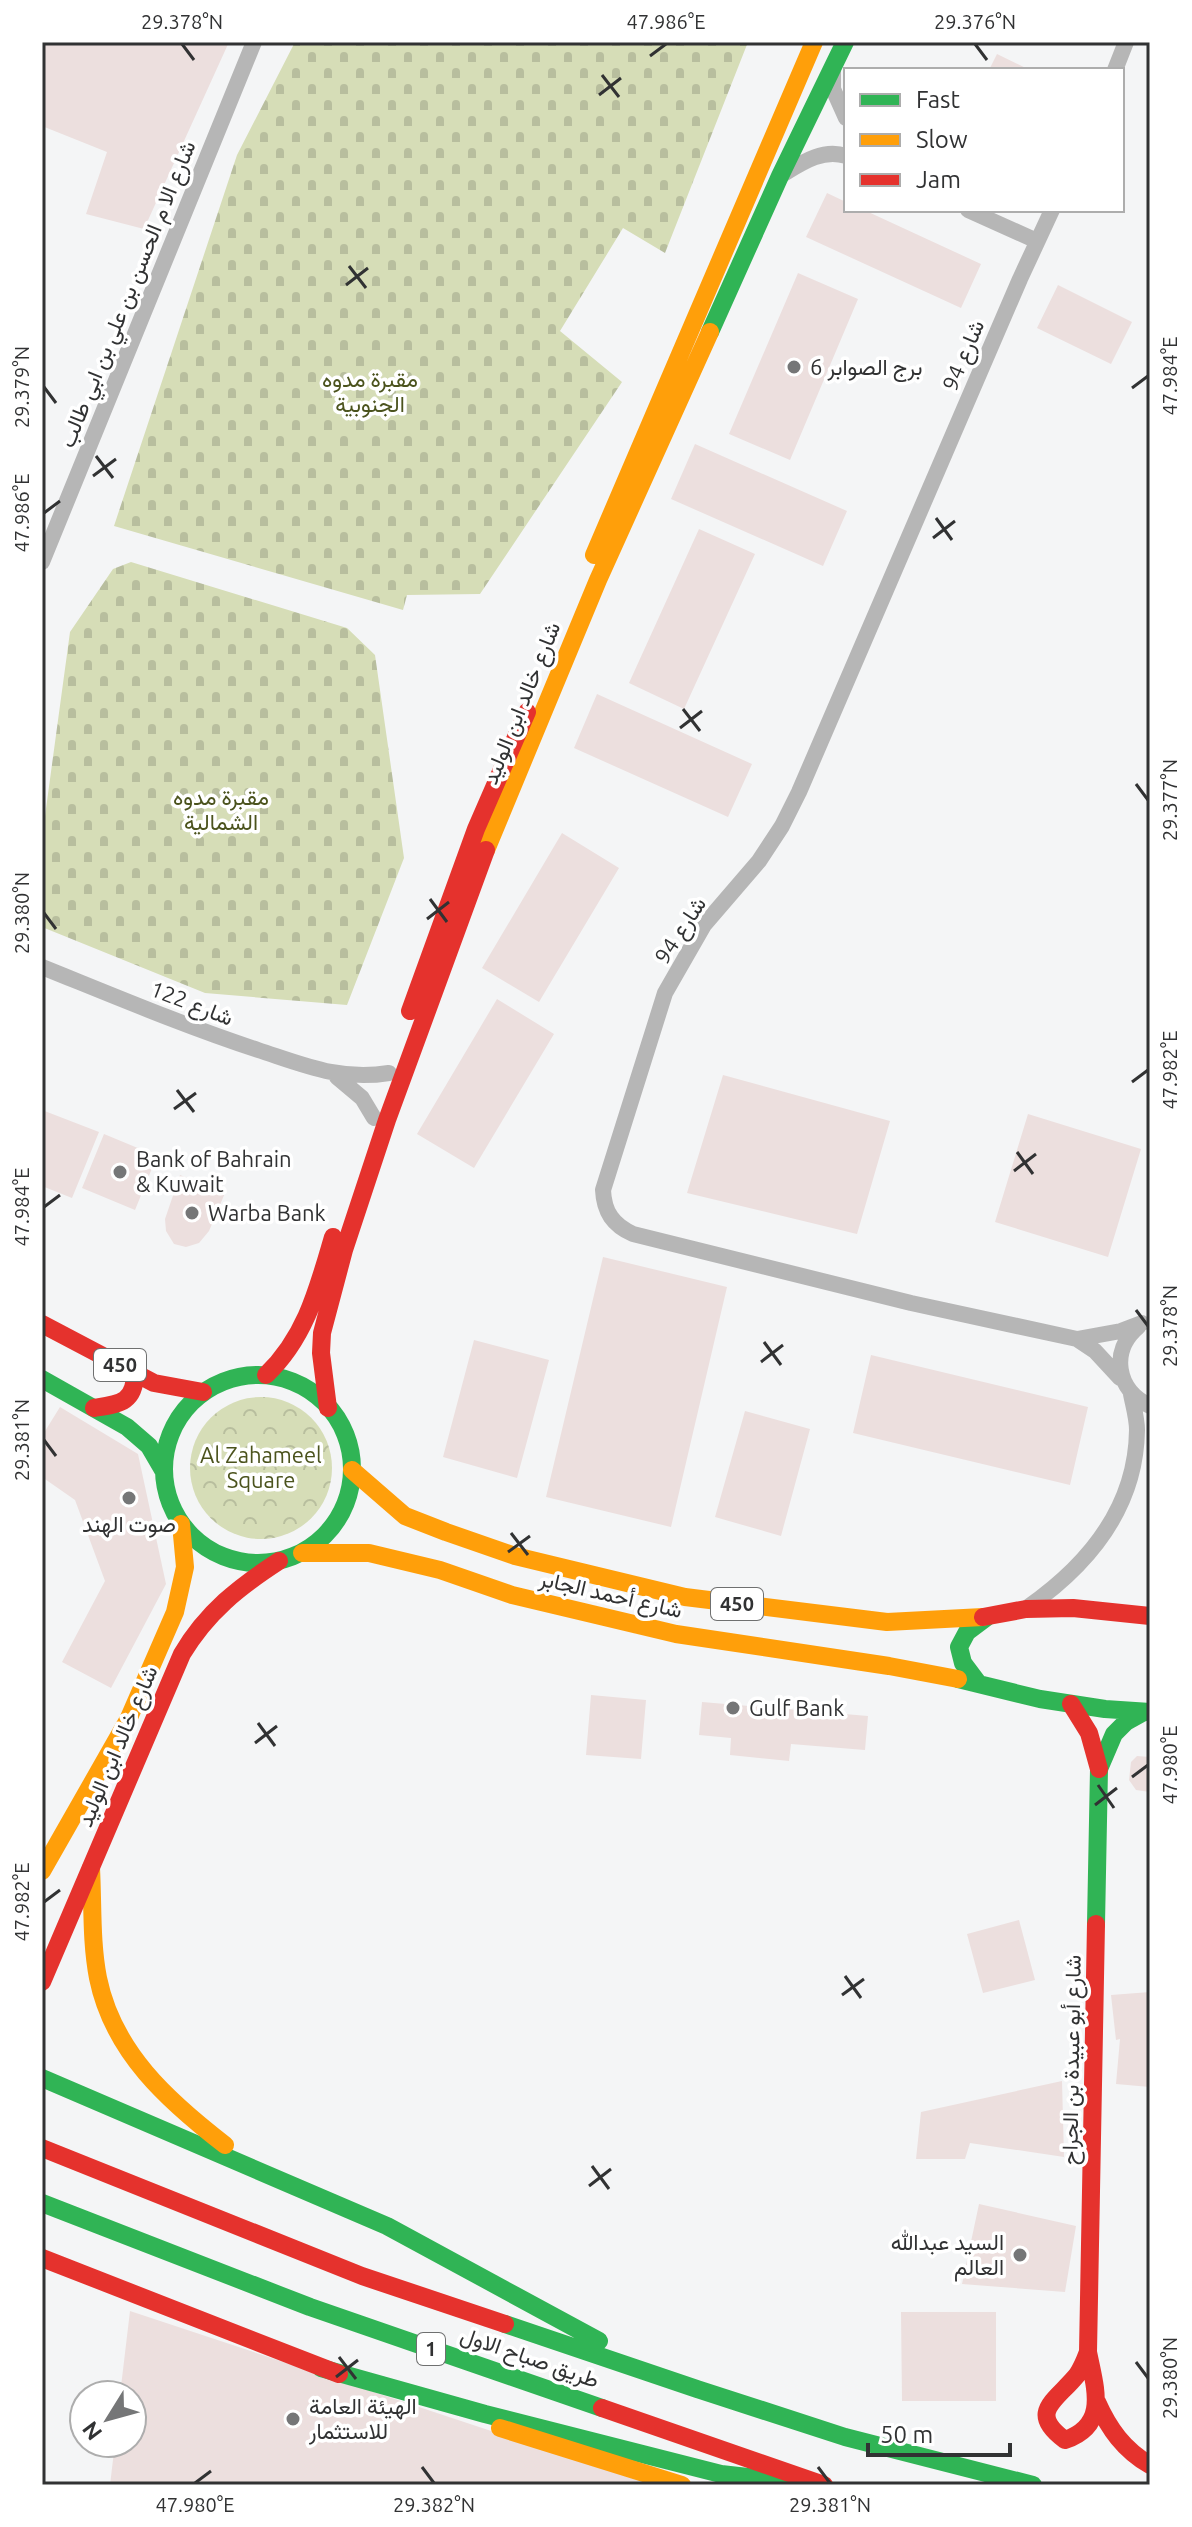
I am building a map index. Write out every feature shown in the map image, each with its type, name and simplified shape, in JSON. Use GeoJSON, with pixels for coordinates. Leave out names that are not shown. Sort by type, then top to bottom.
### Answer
{"type":"FeatureCollection","features":[{"type":"Feature","properties":{"kind":"main road","name":"شارع خالد ابن الوليد"},"geometry":{"type":"LineString","coordinates":[[266,1375],[282,1362],[299,1338],[476,829],[814,42]]}},
{"type":"Feature","properties":{"kind":"main road","name":"شارع خالد ابن الوليد"},"geometry":{"type":"LineString","coordinates":[[328,1408],[321,1353],[322,1333],[344,1250],[480,865],[572,641],[780,176],[845,42]]}},
{"type":"Feature","properties":{"kind":"main road","name":"450"},"geometry":{"type":"LineString","coordinates":[[42,1324],[154,1383],[203,1392]]}},
{"type":"Feature","properties":{"kind":"main road"},"geometry":{"type":"LineString","coordinates":[[94,1408],[118,1404],[131,1397],[137,1388],[135,1373]]}},
{"type":"Feature","properties":{"kind":"main road","name":"450"},"geometry":{"type":"LineString","coordinates":[[266,1375],[293,1382],[328,1408],[341,1426],[349,1448],[352,1470],[350,1490],[343,1510],[319,1542],[302,1553],[257,1564],[224,1557],[196,1540],[181,1524],[165,1489],[163,1470],[170,1434],[184,1411],[203,1392],[233,1378],[266,1375]]}},
{"type":"Feature","properties":{"kind":"main road","name":"450"},"geometry":{"type":"LineString","coordinates":[[42,1379],[127,1427],[149,1446],[163,1470]]}},
{"type":"Feature","properties":{"kind":"main road","name":"شارع أحمد الجابر"},"geometry":{"type":"LineString","coordinates":[[352,1470],[405,1516],[446,1532],[515,1556],[685,1597],[887,1622],[987,1617],[1026,1609],[1073,1608],[1150,1616]]}},
{"type":"Feature","properties":{"kind":"main road","name":"شارع خالد ابن الوليد"},"geometry":{"type":"LineString","coordinates":[[44,1865],[128,1720],[175,1612],[185,1567],[181,1524]]}},
{"type":"Feature","properties":{"kind":"main road"},"geometry":{"type":"LineString","coordinates":[[440,1570],[434,1564],[430,1549],[433,1541],[446,1532]]}},
{"type":"Feature","properties":{"kind":"main road","name":"شارع أحمد الجابر"},"geometry":{"type":"LineString","coordinates":[[302,1553],[369,1553],[440,1570],[512,1595],[676,1634],[889,1666],[1040,1699],[1147,1712]]}},
{"type":"Feature","properties":{"kind":"main road","name":"شارع خالد ابن الوليد"},"geometry":{"type":"LineString","coordinates":[[42,1982],[182,1654],[196,1628],[229,1594],[279,1561]]}},
{"type":"Feature","properties":{"kind":"main road"},"geometry":{"type":"LineString","coordinates":[[978,1683],[960,1661],[957,1649],[962,1635],[987,1617]]}},
{"type":"Feature","properties":{"kind":"main road","name":"شارع أبو عبيدة بن الجراح"},"geometry":{"type":"LineString","coordinates":[[1071,1704],[1089,1733],[1099,1769],[1088,2352],[1097,2402],[1105,2421],[1124,2447],[1150,2465]]}},
{"type":"Feature","properties":{"kind":"main road","name":"شارع أبو عبيدة بن الجراح"},"geometry":{"type":"LineString","coordinates":[[1099,1769],[1112,1735],[1126,1720],[1147,1712]]}},
{"type":"Feature","properties":{"kind":"main road"},"geometry":{"type":"LineString","coordinates":[[91,1868],[100,1988],[118,2037],[139,2070],[168,2099],[258,2169]]}},
{"type":"Feature","properties":{"kind":"main road"},"geometry":{"type":"LineString","coordinates":[[42,2078],[387,2226],[663,2376]]}},
{"type":"Feature","properties":{"kind":"main road","name":"طريق صباح الاول"},"geometry":{"type":"LineString","coordinates":[[42,2148],[362,2276],[845,2437],[1033,2485]]}},
{"type":"Feature","properties":{"kind":"main road","name":"طريق صباح الاول"},"geometry":{"type":"LineString","coordinates":[[42,2203],[310,2307],[822,2485]]}},
{"type":"Feature","properties":{"kind":"main road"},"geometry":{"type":"LineString","coordinates":[[42,2258],[321,2368],[682,2485]]}},
{"type":"Feature","properties":{"kind":"main road"},"geometry":{"type":"LineString","coordinates":[[42,2265],[66,2268]]}},
{"type":"Feature","properties":{"kind":"main road"},"geometry":{"type":"LineString","coordinates":[[1088,2352],[1076,2376],[1050,2401],[1045,2410],[1047,2424],[1065,2440],[1078,2436],[1093,2421],[1097,2402]]}},
{"type":"Feature","properties":{"kind":"main road"},"geometry":{"type":"LineString","coordinates":[[321,2368],[485,2414],[721,2474],[822,2485]]}},
{"type":"Feature","properties":{"kind":"street","name":"شارع الا م الحسن بن علي بن ابي طالب"},"geometry":{"type":"LineString","coordinates":[[42,562],[254,42]]}},
{"type":"Feature","properties":{"kind":"street"},"geometry":{"type":"LineString","coordinates":[[1116,68],[1126,42]]}},
{"type":"Feature","properties":{"kind":"street"},"geometry":{"type":"LineString","coordinates":[[834,64],[833,89],[844,114]]}},
{"type":"Feature","properties":{"kind":"street"},"geometry":{"type":"LineString","coordinates":[[780,176],[823,155],[835,152],[844,155]]}},
{"type":"Feature","properties":{"kind":"street"},"geometry":{"type":"LineString","coordinates":[[972,212],[1037,241]]}},
{"type":"Feature","properties":{"kind":"street","name":"شارع 94"},"geometry":{"type":"LineString","coordinates":[[1050,212],[799,792],[759,861],[704,925],[665,993],[603,1190],[604,1204],[621,1229],[633,1234],[911,1303],[1077,1339],[1100,1336],[1146,1322]]}},
{"type":"Feature","properties":{"kind":"street","name":"شارع 122"},"geometry":{"type":"LineString","coordinates":[[42,967],[211,1035],[329,1073],[352,1077],[389,1073]]}},
{"type":"Feature","properties":{"kind":"street","name":"شارع 122"},"geometry":{"type":"LineString","coordinates":[[329,1073],[352,1087],[374,1118]]}},
{"type":"Feature","properties":{"kind":"street"},"geometry":{"type":"LineString","coordinates":[[1026,1609],[1079,1567],[1109,1528],[1122,1505],[1131,1475],[1137,1429],[1119,1367],[1121,1350],[1129,1334],[1146,1322]]}},
{"type":"Feature","properties":{"kind":"street","name":"شارع 94"},"geometry":{"type":"LineString","coordinates":[[1077,1339],[1111,1366],[1127,1389],[1150,1406]]}},
{"type":"Feature","properties":{"kind":"green space","name":"مقبرة مدوه الجنوبية"},"geometry":{"type":"Polygon","coordinates":[[[295,42],[748,42],[665,253],[623,228],[560,331],[622,382],[480,594],[407,595],[403,610],[114,526],[237,155],[295,42]]]}},
{"type":"Feature","properties":{"kind":"green space","name":"مقبرة مدوه الشمالية"},"geometry":{"type":"Polygon","coordinates":[[[131,562],[347,628],[375,655],[404,858],[347,1005],[205,993],[42,927],[42,838],[70,632],[113,569],[131,562]]]}},
{"type":"Feature","properties":{"kind":"green space","name":"Al Zahameel Square"},"geometry":{"type":"Polygon","coordinates":[[[261,1397],[288,1402],[311,1418],[327,1441],[332,1468],[327,1495],[311,1518],[288,1534],[261,1539],[234,1534],[211,1518],[195,1495],[190,1468],[195,1441],[211,1418],[234,1402],[261,1397]]]}},
{"type":"Feature","properties":{"kind":"building"},"geometry":{"type":"Polygon","coordinates":[[[42,42],[229,42],[144,229],[86,214],[107,152],[42,126],[42,42]]]}},
{"type":"Feature","properties":{"kind":"building"},"geometry":{"type":"Polygon","coordinates":[[[997,54],[1026,68],[990,68],[997,54]]]}},
{"type":"Feature","properties":{"kind":"building"},"geometry":{"type":"Polygon","coordinates":[[[827,193],[844,201],[844,212],[868,212],[981,264],[961,308],[806,237],[827,193]]]}},
{"type":"Feature","properties":{"kind":"building","name":"برج الصوابر 6"},"geometry":{"type":"Polygon","coordinates":[[[798,273],[858,299],[790,460],[729,434],[798,273]]]}},
{"type":"Feature","properties":{"kind":"building"},"geometry":{"type":"Polygon","coordinates":[[[1058,285],[1132,322],[1111,364],[1037,328],[1058,285]]]}},
{"type":"Feature","properties":{"kind":"building"},"geometry":{"type":"Polygon","coordinates":[[[695,444],[847,511],[823,566],[671,499],[695,444]]]}},
{"type":"Feature","properties":{"kind":"building"},"geometry":{"type":"Polygon","coordinates":[[[699,529],[755,554],[684,709],[629,683],[699,529]]]}},
{"type":"Feature","properties":{"kind":"building"},"geometry":{"type":"Polygon","coordinates":[[[597,694],[752,764],[728,817],[574,748],[597,694]]]}},
{"type":"Feature","properties":{"kind":"building"},"geometry":{"type":"Polygon","coordinates":[[[562,833],[619,868],[539,1002],[482,968],[562,833]]]}},
{"type":"Feature","properties":{"kind":"building"},"geometry":{"type":"Polygon","coordinates":[[[497,999],[554,1034],[474,1168],[417,1134],[497,999]]]}},
{"type":"Feature","properties":{"kind":"building"},"geometry":{"type":"Polygon","coordinates":[[[723,1075],[890,1121],[857,1234],[687,1193],[723,1075]]]}},
{"type":"Feature","properties":{"kind":"building"},"geometry":{"type":"Polygon","coordinates":[[[42,1110],[99,1132],[72,1198],[42,1186],[42,1110]]]}},
{"type":"Feature","properties":{"kind":"building"},"geometry":{"type":"Polygon","coordinates":[[[1028,1114],[1141,1149],[1108,1257],[995,1222],[1028,1114]]]}},
{"type":"Feature","properties":{"kind":"building","name":"Bank of Bahrain & Kuwait"},"geometry":{"type":"Polygon","coordinates":[[[104,1134],[157,1156],[135,1210],[82,1188],[104,1134]]]}},
{"type":"Feature","properties":{"kind":"building","name":"Warba Bank"},"geometry":{"type":"Polygon","coordinates":[[[180,1175],[225,1193],[209,1231],[199,1243],[186,1247],[174,1244],[166,1231],[165,1219],[180,1175]]]}},
{"type":"Feature","properties":{"kind":"building"},"geometry":{"type":"Polygon","coordinates":[[[603,1257],[727,1287],[671,1527],[546,1497],[603,1257]]]}},
{"type":"Feature","properties":{"kind":"building"},"geometry":{"type":"Polygon","coordinates":[[[474,1340],[549,1360],[517,1478],[443,1457],[474,1340]]]}},
{"type":"Feature","properties":{"kind":"building"},"geometry":{"type":"Polygon","coordinates":[[[871,1355],[1088,1407],[1070,1485],[853,1433],[871,1355]]]}},
{"type":"Feature","properties":{"kind":"building"},"geometry":{"type":"Polygon","coordinates":[[[60,1407],[138,1454],[166,1584],[111,1688],[62,1662],[105,1581],[75,1500],[42,1477],[42,1436],[60,1407]]]}},
{"type":"Feature","properties":{"kind":"building"},"geometry":{"type":"Polygon","coordinates":[[[745,1411],[810,1429],[781,1536],[715,1517],[745,1411]]]}},
{"type":"Feature","properties":{"kind":"building"},"geometry":{"type":"Polygon","coordinates":[[[591,1695],[646,1700],[641,1759],[586,1755],[591,1695]]]}},
{"type":"Feature","properties":{"kind":"building"},"geometry":{"type":"Polygon","coordinates":[[[702,1702],[868,1716],[865,1750],[791,1744],[789,1761],[730,1755],[731,1738],[699,1735],[702,1702]]]}},
{"type":"Feature","properties":{"kind":"building"},"geometry":{"type":"Polygon","coordinates":[[[1137,1756],[1150,1757],[1150,1792],[1136,1790],[1129,1780],[1131,1762],[1137,1756]]]}},
{"type":"Feature","properties":{"kind":"building"},"geometry":{"type":"Polygon","coordinates":[[[1019,1920],[1035,1980],[983,1993],[967,1934],[1019,1920]]]}},
{"type":"Feature","properties":{"kind":"building"},"geometry":{"type":"Polygon","coordinates":[[[1150,1992],[1150,2087],[1116,2084],[1120,2039],[1116,2040],[1111,1995],[1150,1992]]]}},
{"type":"Feature","properties":{"kind":"building"},"geometry":{"type":"Polygon","coordinates":[[[1062,2081],[1064,2157],[970,2143],[965,2159],[916,2159],[921,2112],[1062,2081]]]}},
{"type":"Feature","properties":{"kind":"building","name":"السيد عبدالله العالم"},"geometry":{"type":"Polygon","coordinates":[[[979,2204],[1076,2226],[1065,2292],[962,2284],[979,2204]]]}},
{"type":"Feature","properties":{"kind":"building","name":"الهيئة العامة للاستثمار"},"geometry":{"type":"Polygon","coordinates":[[[130,2311],[651,2485],[110,2485],[113,2459],[148,2459],[148,2379],[122,2379],[130,2311]]]}},
{"type":"Feature","properties":{"kind":"building"},"geometry":{"type":"Polygon","coordinates":[[[901,2312],[996,2312],[996,2401],[902,2401],[901,2312]]]}},
{"type":"Feature","properties":{"kind":"traffic: fast"},"geometry":{"type":"LineString","coordinates":[[710,332],[845,42]]}},
{"type":"Feature","properties":{"kind":"traffic: fast"},"geometry":{"type":"LineString","coordinates":[[258,1375],[294,1382],[324,1403],[345,1433],[352,1469],[345,1505],[324,1535],[294,1556],[258,1563],[222,1556],[192,1535],[171,1505],[164,1469],[171,1433],[192,1403],[222,1382],[258,1375]]}},
{"type":"Feature","properties":{"kind":"traffic: fast"},"geometry":{"type":"LineString","coordinates":[[42,1379],[127,1427],[149,1446],[163,1470]]}},
{"type":"Feature","properties":{"kind":"traffic: fast"},"geometry":{"type":"LineString","coordinates":[[978,1683],[963,1663],[959,1647],[967,1632],[987,1617]]}},
{"type":"Feature","properties":{"kind":"traffic: fast"},"geometry":{"type":"LineString","coordinates":[[958,1679],[1040,1699],[1150,1712]]}},
{"type":"Feature","properties":{"kind":"traffic: fast"},"geometry":{"type":"LineString","coordinates":[[1096,1924],[1099,1769],[1114,1734],[1126,1722],[1144,1712]]}},
{"type":"Feature","properties":{"kind":"traffic: fast"},"geometry":{"type":"LineString","coordinates":[[42,1864],[48,1858]]}},
{"type":"Feature","properties":{"kind":"traffic: fast"},"geometry":{"type":"LineString","coordinates":[[42,2078],[387,2226],[599,2341]]}},
{"type":"Feature","properties":{"kind":"traffic: fast"},"geometry":{"type":"LineString","coordinates":[[42,2203],[310,2307],[602,2408]]}},
{"type":"Feature","properties":{"kind":"traffic: fast"},"geometry":{"type":"LineString","coordinates":[[505,2324],[697,2389]]}},
{"type":"Feature","properties":{"kind":"traffic: fast"},"geometry":{"type":"LineString","coordinates":[[321,2368],[485,2414],[721,2474],[792,2482]]}},
{"type":"Feature","properties":{"kind":"traffic: fast"},"geometry":{"type":"LineString","coordinates":[[697,2389],[845,2437],[1033,2485]]}},
{"type":"Feature","properties":{"kind":"traffic: slow"},"geometry":{"type":"LineString","coordinates":[[594,555],[814,42]]}},
{"type":"Feature","properties":{"kind":"traffic: slow"},"geometry":{"type":"LineString","coordinates":[[486,850],[598,580],[710,332]]}},
{"type":"Feature","properties":{"kind":"traffic: slow"},"geometry":{"type":"LineString","coordinates":[[352,1470],[405,1516],[446,1532],[515,1556],[685,1597],[887,1622],[983,1617]]}},
{"type":"Feature","properties":{"kind":"traffic: slow"},"geometry":{"type":"LineString","coordinates":[[42,1871],[128,1720],[175,1612],[185,1567],[181,1524]]}},
{"type":"Feature","properties":{"kind":"traffic: slow"},"geometry":{"type":"LineString","coordinates":[[302,1553],[369,1553],[440,1570],[512,1595],[676,1634],[958,1679]]}},
{"type":"Feature","properties":{"kind":"traffic: slow"},"geometry":{"type":"LineString","coordinates":[[91,1868],[98,1978],[116,2029],[146,2073],[183,2111],[225,2145]]}},
{"type":"Feature","properties":{"kind":"traffic: slow"},"geometry":{"type":"LineString","coordinates":[[500,2428],[682,2485]]}},
{"type":"Feature","properties":{"kind":"traffic: jam"},"geometry":{"type":"LineString","coordinates":[[410,1011],[476,829],[527,712]]}},
{"type":"Feature","properties":{"kind":"traffic: jam"},"geometry":{"type":"LineString","coordinates":[[328,1408],[321,1353],[322,1333],[344,1250],[387,1120],[486,850]]}},
{"type":"Feature","properties":{"kind":"traffic: jam"},"geometry":{"type":"LineString","coordinates":[[266,1375],[301,1328],[316,1293],[333,1237]]}},
{"type":"Feature","properties":{"kind":"traffic: jam"},"geometry":{"type":"LineString","coordinates":[[42,1324],[154,1383],[203,1392]]}},
{"type":"Feature","properties":{"kind":"traffic: jam"},"geometry":{"type":"LineString","coordinates":[[94,1408],[118,1403],[129,1396],[135,1373]]}},
{"type":"Feature","properties":{"kind":"traffic: jam"},"geometry":{"type":"LineString","coordinates":[[42,1982],[182,1654],[202,1625],[225,1602],[279,1561]]}},
{"type":"Feature","properties":{"kind":"traffic: jam"},"geometry":{"type":"LineString","coordinates":[[983,1617],[1026,1609],[1073,1608],[1150,1616]]}},
{"type":"Feature","properties":{"kind":"traffic: jam"},"geometry":{"type":"LineString","coordinates":[[1071,1704],[1089,1733],[1099,1769]]}},
{"type":"Feature","properties":{"kind":"traffic: jam"},"geometry":{"type":"LineString","coordinates":[[1088,2352],[1079,2372],[1054,2400],[1047,2414],[1048,2422],[1065,2440],[1088,2425],[1096,2404],[1088,2352],[1096,1924]]}},
{"type":"Feature","properties":{"kind":"traffic: jam"},"geometry":{"type":"LineString","coordinates":[[42,2148],[362,2276],[505,2324]]}},
{"type":"Feature","properties":{"kind":"traffic: jam"},"geometry":{"type":"LineString","coordinates":[[42,2258],[339,2374]]}},
{"type":"Feature","properties":{"kind":"traffic: jam"},"geometry":{"type":"LineString","coordinates":[[1097,2402],[1118,2438],[1132,2453],[1150,2465]]}},
{"type":"Feature","properties":{"kind":"traffic: jam"},"geometry":{"type":"LineString","coordinates":[[602,2408],[824,2485]]}},
{"type":"Feature","properties":{"kind":"place","name":"برج الصوابر 6"},"geometry":{"type":"Point","coordinates":[794,367]}},
{"type":"Feature","properties":{"kind":"place","name":"Bank of Bahrain & Kuwait"},"geometry":{"type":"Point","coordinates":[120,1172]}},
{"type":"Feature","properties":{"kind":"place","name":"Warba Bank"},"geometry":{"type":"Point","coordinates":[192,1213]}},
{"type":"Feature","properties":{"kind":"place","name":"صوت الهند"},"geometry":{"type":"Point","coordinates":[129,1498]}},
{"type":"Feature","properties":{"kind":"place","name":"Gulf Bank"},"geometry":{"type":"Point","coordinates":[733,1708]}},
{"type":"Feature","properties":{"kind":"place","name":"السيد عبدالله العالم"},"geometry":{"type":"Point","coordinates":[1020,2255]}},
{"type":"Feature","properties":{"kind":"place","name":"الهيئة العامة للاستثمار"},"geometry":{"type":"Point","coordinates":[293,2419]}}]}
